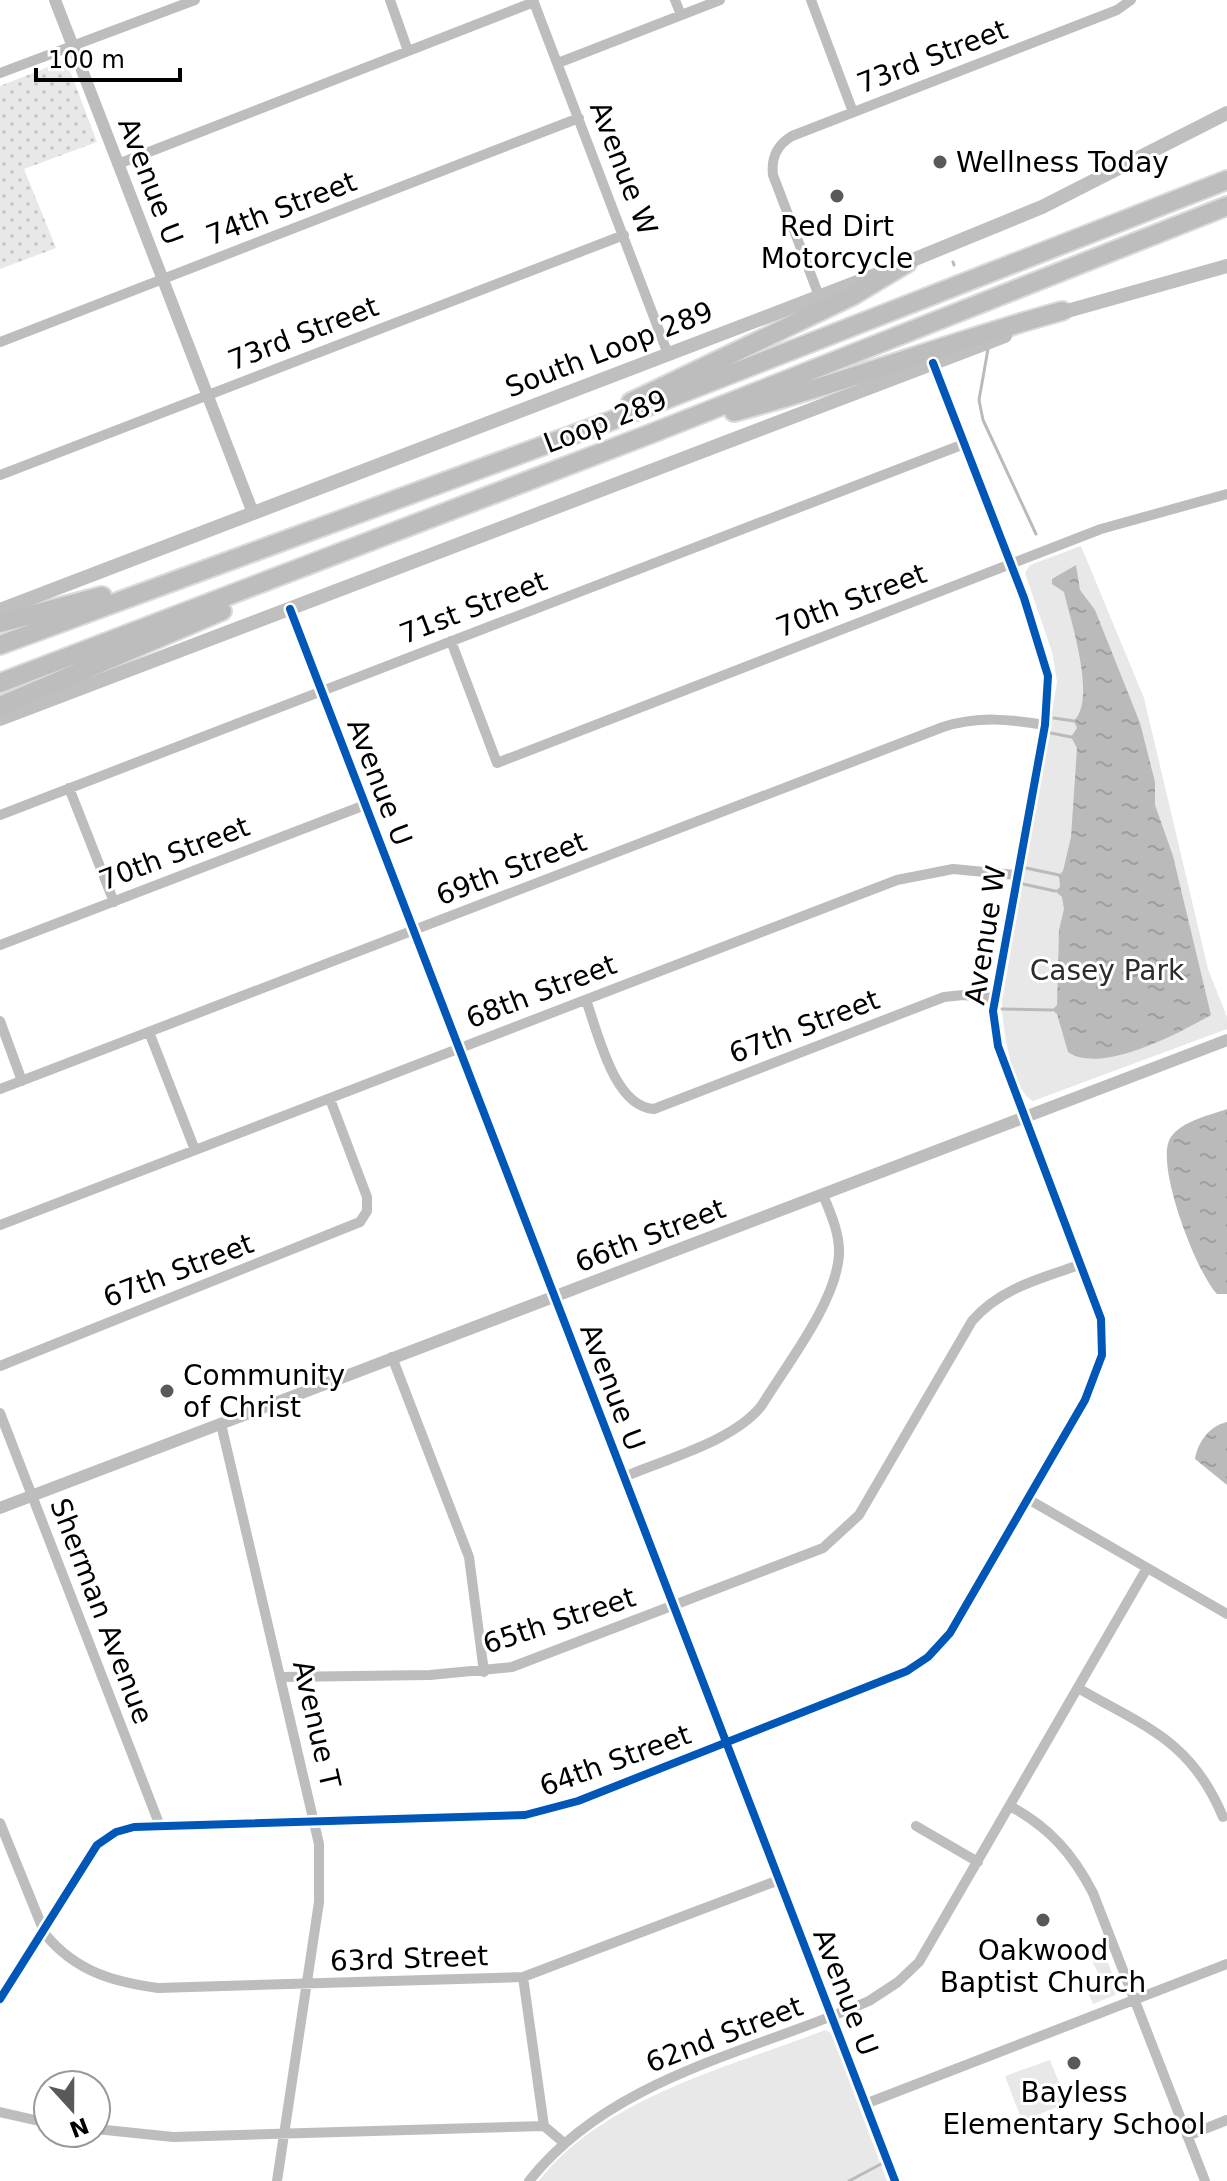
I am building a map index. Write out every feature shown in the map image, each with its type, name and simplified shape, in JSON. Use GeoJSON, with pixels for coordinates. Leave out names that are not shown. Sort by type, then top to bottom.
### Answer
{"type":"FeatureCollection","features":[{"type":"Feature","properties":{"kind":"highway","name":"Loop 289"},"geometry":{"type":"LineString","coordinates":[[0,645],[613,420],[1227,180]]}},
{"type":"Feature","properties":{"kind":"highway","name":"Loop 289"},"geometry":{"type":"LineString","coordinates":[[0,683],[650,434],[1227,206]]}},
{"type":"Feature","properties":{"kind":"highway"},"geometry":{"type":"LineString","coordinates":[[613,420],[633,400],[852,296],[907,263]]}},
{"type":"Feature","properties":{"kind":"highway"},"geometry":{"type":"LineString","coordinates":[[650,434],[841,383],[993,330],[1062,311]]}},
{"type":"Feature","properties":{"kind":"highway"},"geometry":{"type":"LineString","coordinates":[[0,706],[291,582],[412,525]]}},
{"type":"Feature","properties":{"kind":"highway"},"geometry":{"type":"LineString","coordinates":[[0,623],[190,573]]}},
{"type":"Feature","properties":{"kind":"main road","name":"South Loop 289"},"geometry":{"type":"LineString","coordinates":[[0,610],[907,263],[1042,207],[1211,122],[1227,110]]}},
{"type":"Feature","properties":{"kind":"main road"},"geometry":{"type":"LineString","coordinates":[[0,719],[1062,311],[1227,266]]}},
{"type":"Feature","properties":{"kind":"street","name":"Avenue U"},"geometry":{"type":"LineString","coordinates":[[55,0],[253,513]]}},
{"type":"Feature","properties":{"kind":"street"},"geometry":{"type":"LineString","coordinates":[[0,73],[195,0]]}},
{"type":"Feature","properties":{"kind":"street"},"geometry":{"type":"LineString","coordinates":[[390,0],[408,51]]}},
{"type":"Feature","properties":{"kind":"street"},"geometry":{"type":"LineString","coordinates":[[675,0],[681,15]]}},
{"type":"Feature","properties":{"kind":"street"},"geometry":{"type":"LineString","coordinates":[[558,63],[720,0]]}},
{"type":"Feature","properties":{"kind":"street"},"geometry":{"type":"LineString","coordinates":[[811,0],[853,112]]}},
{"type":"Feature","properties":{"kind":"street","name":"73rd Street"},"geometry":{"type":"LineString","coordinates":[[819,296],[772,169],[778,148],[792,136],[1117,10],[1131,0]]}},
{"type":"Feature","properties":{"kind":"street"},"geometry":{"type":"LineString","coordinates":[[118,164],[533,1]]}},
{"type":"Feature","properties":{"kind":"street","name":"Avenue W"},"geometry":{"type":"LineString","coordinates":[[533,1],[668,354]]}},
{"type":"Feature","properties":{"kind":"street","name":"74th Street"},"geometry":{"type":"LineString","coordinates":[[0,342],[579,118]]}},
{"type":"Feature","properties":{"kind":"street","name":"73rd Street"},"geometry":{"type":"LineString","coordinates":[[0,475],[624,235]]}},
{"type":"Feature","properties":{"kind":"street","name":"Avenue W"},"geometry":{"type":"LineString","coordinates":[[933,363],[1011,564],[1048,676],[1045,725],[994,998],[998,1046],[1101,1319],[1102,1355],[1085,1400],[1028,1499]]}},
{"type":"Feature","properties":{"kind":"street","name":"71st Street"},"geometry":{"type":"LineString","coordinates":[[0,815],[964,444]]}},
{"type":"Feature","properties":{"kind":"street","name":"70th Street"},"geometry":{"type":"LineString","coordinates":[[451,641],[497,763],[1101,529],[1227,494]]}},
{"type":"Feature","properties":{"kind":"street","name":"Avenue U"},"geometry":{"type":"LineString","coordinates":[[290,609],[895,2181]]}},
{"type":"Feature","properties":{"kind":"street","name":"69th Street"},"geometry":{"type":"LineString","coordinates":[[0,1089],[943,727],[1001,719],[1045,725]]}},
{"type":"Feature","properties":{"kind":"street"},"geometry":{"type":"LineString","coordinates":[[69,788],[114,902]]}},
{"type":"Feature","properties":{"kind":"street","name":"70th Street"},"geometry":{"type":"LineString","coordinates":[[0,945],[365,805]]}},
{"type":"Feature","properties":{"kind":"street","name":"68th Street"},"geometry":{"type":"LineString","coordinates":[[0,1225],[914,874],[966,868],[1016,875]]}},
{"type":"Feature","properties":{"kind":"street","name":"67th Street"},"geometry":{"type":"LineString","coordinates":[[586,1000],[619,1084],[634,1104],[645,1108],[664,1106],[944,997],[994,998]]}},
{"type":"Feature","properties":{"kind":"street"},"geometry":{"type":"LineString","coordinates":[[0,1021],[22,1081]]}},
{"type":"Feature","properties":{"kind":"street"},"geometry":{"type":"LineString","coordinates":[[149,1032],[195,1150]]}},
{"type":"Feature","properties":{"kind":"street","name":"66th Street"},"geometry":{"type":"LineString","coordinates":[[0,1508],[1227,1040]]}},
{"type":"Feature","properties":{"kind":"street","name":"67th Street"},"geometry":{"type":"LineString","coordinates":[[0,1366],[341,1233],[360,1222],[367,1211],[365,1189],[330,1099]]}},
{"type":"Feature","properties":{"kind":"street"},"geometry":{"type":"LineString","coordinates":[[624,1477],[722,1436],[751,1417],[762,1405],[826,1300],[836,1275],[837,1232],[823,1195]]}},
{"type":"Feature","properties":{"kind":"street","name":"65th Street"},"geometry":{"type":"LineString","coordinates":[[282,1677],[484,1672],[512,1667],[823,1548],[859,1515],[972,1321],[984,1307],[1016,1288],[1082,1264]]}},
{"type":"Feature","properties":{"kind":"street"},"geometry":{"type":"LineString","coordinates":[[392,1357],[469,1557],[484,1672]]}},
{"type":"Feature","properties":{"kind":"street","name":"Sherman Avenue"},"geometry":{"type":"LineString","coordinates":[[0,1413],[160,1826]]}},
{"type":"Feature","properties":{"kind":"street","name":"Avenue T"},"geometry":{"type":"LineString","coordinates":[[221,1424],[314,1822],[321,1881],[277,2181]]}},
{"type":"Feature","properties":{"kind":"street"},"geometry":{"type":"LineString","coordinates":[[1028,1499],[1227,1614]]}},
{"type":"Feature","properties":{"kind":"street","name":"64th Street"},"geometry":{"type":"LineString","coordinates":[[0,1999],[103,1839],[134,1827],[525,1815],[578,1801],[907,1671],[928,1657],[950,1633],[1028,1499]]}},
{"type":"Feature","properties":{"kind":"street","name":"62nd Street"},"geometry":{"type":"LineString","coordinates":[[529,2181],[564,2143],[593,2119],[635,2095],[832,2017],[898,1982],[919,1962],[1147,1568]]}},
{"type":"Feature","properties":{"kind":"street"},"geometry":{"type":"LineString","coordinates":[[1078,1688],[1181,1749],[1203,1774],[1223,1817]]}},
{"type":"Feature","properties":{"kind":"street"},"geometry":{"type":"LineString","coordinates":[[1010,1806],[1037,1821],[1078,1864],[1135,1999],[1205,2181]]}},
{"type":"Feature","properties":{"kind":"street","name":"63rd Street"},"geometry":{"type":"LineString","coordinates":[[0,1823],[43,1928],[66,1956],[94,1974],[117,1982],[158,1988],[523,1977],[779,1880]]}},
{"type":"Feature","properties":{"kind":"street"},"geometry":{"type":"LineString","coordinates":[[916,1826],[978,1862]]}},
{"type":"Feature","properties":{"kind":"street"},"geometry":{"type":"LineString","coordinates":[[865,2104],[1227,1964]]}},
{"type":"Feature","properties":{"kind":"street"},"geometry":{"type":"LineString","coordinates":[[523,1977],[544,2126],[564,2143]]}},
{"type":"Feature","properties":{"kind":"street"},"geometry":{"type":"LineString","coordinates":[[0,2112],[32,2119]]}},
{"type":"Feature","properties":{"kind":"street"},"geometry":{"type":"LineString","coordinates":[[1187,2136],[1227,2120]]}},
{"type":"Feature","properties":{"kind":"street"},"geometry":{"type":"LineString","coordinates":[[112,2131],[173,2137],[544,2126]]}},
{"type":"Feature","properties":{"kind":"green space"},"geometry":{"type":"Polygon","coordinates":[[[66,60],[97,142],[24,169],[56,248],[0,269],[0,86],[66,60]]]}},
{"type":"Feature","properties":{"kind":"green space","name":"Casey Park"},"geometry":{"type":"Polygon","coordinates":[[[1081,546],[1144,698],[1208,969],[1227,1017],[1227,1029],[1033,1101],[1019,1085],[1014,1071],[1003,1025],[1002,1001],[1057,682],[1052,652],[1025,573],[1030,565],[1081,546]]]}},
{"type":"Feature","properties":{"kind":"green space"},"geometry":{"type":"Polygon","coordinates":[[[1102,1946],[1117,1987],[1115,1995],[1093,2004],[1087,1990],[1103,1984],[1088,1952],[1102,1946]]]}},
{"type":"Feature","properties":{"kind":"green space"},"geometry":{"type":"Polygon","coordinates":[[[825,2030],[831,2033],[887,2181],[539,2181],[566,2152],[598,2127],[633,2106],[710,2072],[825,2030]]]}},
{"type":"Feature","properties":{"kind":"green space"},"geometry":{"type":"Polygon","coordinates":[[[1050,2060],[1067,2103],[1022,2121],[1005,2076],[1050,2060]]]}},
{"type":"Feature","properties":{"kind":"water"},"geometry":{"type":"Polygon","coordinates":[[[1076,565],[1080,590],[1095,610],[1140,723],[1155,782],[1155,805],[1173,856],[1211,1015],[1161,1041],[1120,1055],[1100,1058],[1083,1058],[1068,1052],[1057,1014],[1052,1010],[1057,1005],[1059,930],[1064,909],[1062,897],[1055,891],[1060,887],[1059,875],[1063,871],[1071,837],[1077,748],[1071,737],[1077,728],[1074,721],[1080,710],[1083,677],[1064,592],[1052,584],[1052,579],[1076,565]]]}},
{"type":"Feature","properties":{"kind":"water"},"geometry":{"type":"Polygon","coordinates":[[[1227,1109],[1227,1294],[1217,1294],[1199,1264],[1180,1217],[1172,1192],[1167,1150],[1176,1131],[1197,1119],[1227,1109]]]}},
{"type":"Feature","properties":{"kind":"water"},"geometry":{"type":"Polygon","coordinates":[[[1227,1422],[1227,1485],[1195,1459],[1205,1436],[1227,1422]]]}},
{"type":"Feature","properties":{"kind":"waterway"},"geometry":{"type":"LineString","coordinates":[[988,349],[979,400],[983,420],[1036,534]]}},
{"type":"Feature","properties":{"kind":"waterway"},"geometry":{"type":"LineString","coordinates":[[1054,718],[1074,721]]}},
{"type":"Feature","properties":{"kind":"waterway"},"geometry":{"type":"LineString","coordinates":[[1051,733],[1071,737]]}},
{"type":"Feature","properties":{"kind":"waterway"},"geometry":{"type":"LineString","coordinates":[[1026,868],[1059,875]]}},
{"type":"Feature","properties":{"kind":"waterway"},"geometry":{"type":"LineString","coordinates":[[1023,884],[1055,891]]}},
{"type":"Feature","properties":{"kind":"waterway"},"geometry":{"type":"LineString","coordinates":[[1002,1009],[1052,1010]]}},
{"type":"Feature","properties":{"kind":"waterway"},"geometry":{"type":"LineString","coordinates":[[849,2181],[881,2164]]}},
{"type":"Feature","properties":{"kind":"cycle path"},"geometry":{"type":"LineString","coordinates":[[0,1999],[97,1845],[116,1832],[134,1827],[525,1815],[578,1801],[907,1671],[928,1657],[950,1633],[1085,1400],[1102,1355],[1101,1319],[998,1046],[993,1011],[1045,725],[1048,676],[1024,598],[933,363]]}},
{"type":"Feature","properties":{"kind":"cycle path"},"geometry":{"type":"LineString","coordinates":[[290,609],[895,2181]]}},
{"type":"Feature","properties":{"kind":"place","name":"Wellness Today"},"geometry":{"type":"Point","coordinates":[940,162]}},
{"type":"Feature","properties":{"kind":"place","name":"Red Dirt Motorcycle"},"geometry":{"type":"Point","coordinates":[837,196]}},
{"type":"Feature","properties":{"kind":"place","name":"Community of Christ"},"geometry":{"type":"Point","coordinates":[167,1391]}},
{"type":"Feature","properties":{"kind":"place","name":"Oakwood Baptist Church"},"geometry":{"type":"Point","coordinates":[1043,1920]}},
{"type":"Feature","properties":{"kind":"place","name":"Bayless Elementary School"},"geometry":{"type":"Point","coordinates":[1074,2063]}}]}
